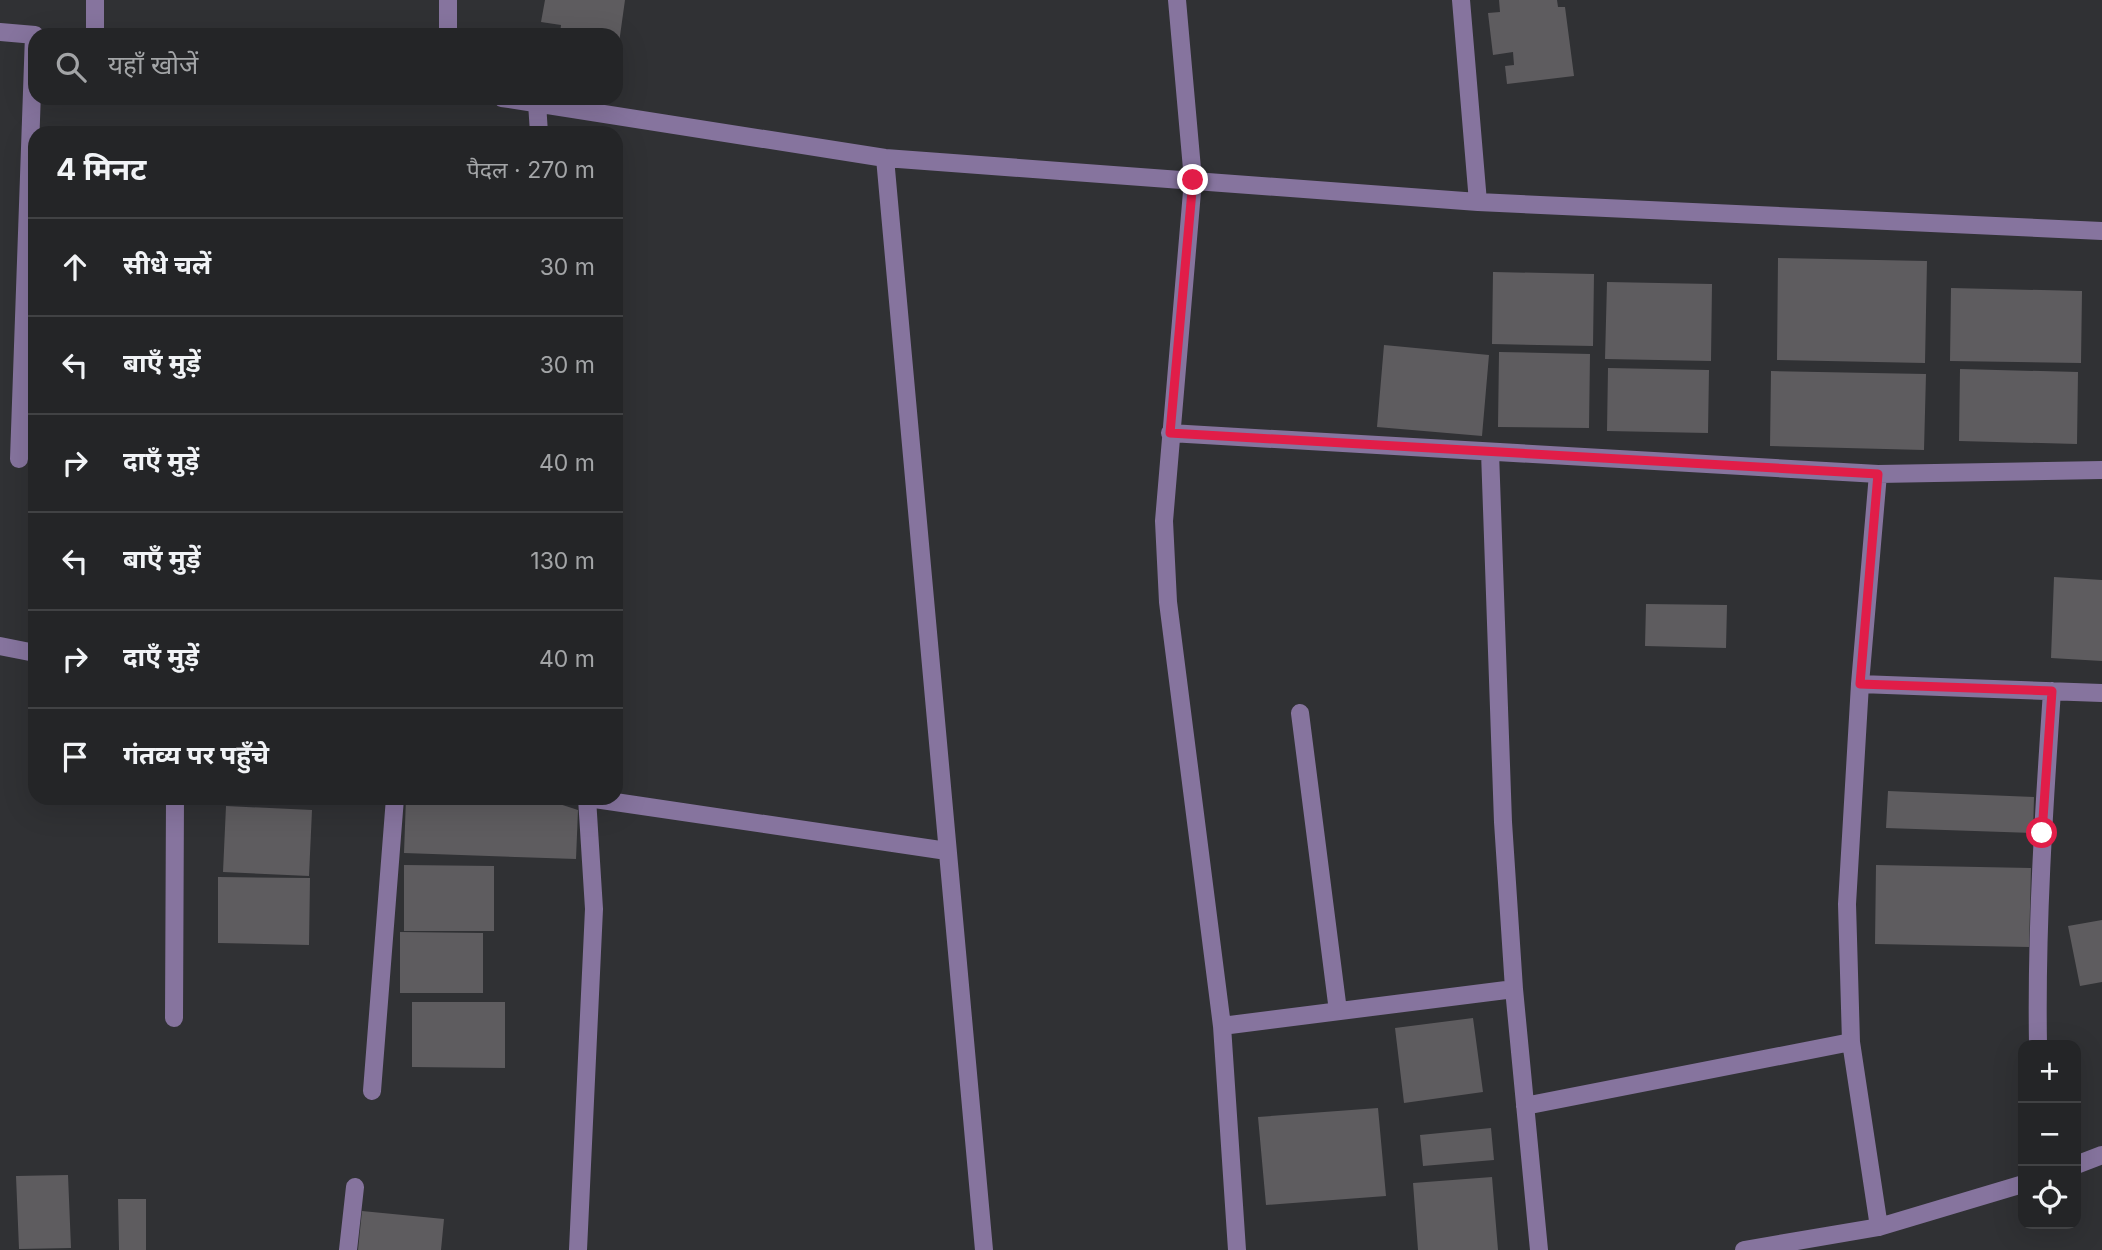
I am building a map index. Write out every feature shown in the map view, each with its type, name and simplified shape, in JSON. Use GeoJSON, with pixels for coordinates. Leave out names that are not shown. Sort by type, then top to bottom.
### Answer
{"type":"FeatureCollection","features":[{"type":"Feature","properties":{"kind":"street"},"geometry":{"type":"LineString","coordinates":[[94,28],[95,0]]}},
{"type":"Feature","properties":{"kind":"street"},"geometry":{"type":"LineString","coordinates":[[448,0],[448,28]]}},
{"type":"Feature","properties":{"kind":"street"},"geometry":{"type":"LineString","coordinates":[[1177,0],[1193,180],[1164,521],[1168,602],[1223,1026],[1237,1250]]}},
{"type":"Feature","properties":{"kind":"street"},"geometry":{"type":"LineString","coordinates":[[1461,0],[1478,202]]}},
{"type":"Feature","properties":{"kind":"street"},"geometry":{"type":"LineString","coordinates":[[0,32],[28,34]]}},
{"type":"Feature","properties":{"kind":"street"},"geometry":{"type":"LineString","coordinates":[[31,126],[32,105]]}},
{"type":"Feature","properties":{"kind":"street"},"geometry":{"type":"LineString","coordinates":[[537,105],[539,126]]}},
{"type":"Feature","properties":{"kind":"street"},"geometry":{"type":"LineString","coordinates":[[550,105],[885,158],[1478,202],[2102,231]]}},
{"type":"Feature","properties":{"kind":"street"},"geometry":{"type":"LineString","coordinates":[[885,158],[984,1250]]}},
{"type":"Feature","properties":{"kind":"street"},"geometry":{"type":"LineString","coordinates":[[19,459],[28,205]]}},
{"type":"Feature","properties":{"kind":"street"},"geometry":{"type":"LineString","coordinates":[[1170,433],[1878,474],[2102,470]]}},
{"type":"Feature","properties":{"kind":"street"},"geometry":{"type":"LineString","coordinates":[[1490,452],[1503,822],[1514,989],[1539,1250]]}},
{"type":"Feature","properties":{"kind":"street"},"geometry":{"type":"LineString","coordinates":[[1878,474],[1860,684],[1847,904],[1851,1042],[1879,1227]]}},
{"type":"Feature","properties":{"kind":"street"},"geometry":{"type":"LineString","coordinates":[[0,646],[28,652]]}},
{"type":"Feature","properties":{"kind":"street"},"geometry":{"type":"LineString","coordinates":[[1860,684],[2102,692]]}},
{"type":"Feature","properties":{"kind":"street"},"geometry":{"type":"LineString","coordinates":[[2038,1040],[2042,833],[2052,691]]}},
{"type":"Feature","properties":{"kind":"street"},"geometry":{"type":"LineString","coordinates":[[1300,713],[1338,1011]]}},
{"type":"Feature","properties":{"kind":"street"},"geometry":{"type":"LineString","coordinates":[[623,803],[947,851]]}},
{"type":"Feature","properties":{"kind":"street"},"geometry":{"type":"LineString","coordinates":[[174,1018],[175,805]]}},
{"type":"Feature","properties":{"kind":"street"},"geometry":{"type":"LineString","coordinates":[[372,1091],[394,805]]}},
{"type":"Feature","properties":{"kind":"street"},"geometry":{"type":"LineString","coordinates":[[578,1250],[594,909],[588,805]]}},
{"type":"Feature","properties":{"kind":"street"},"geometry":{"type":"LineString","coordinates":[[1223,1026],[1514,989]]}},
{"type":"Feature","properties":{"kind":"street"},"geometry":{"type":"LineString","coordinates":[[1525,1106],[1851,1042]]}},
{"type":"Feature","properties":{"kind":"street"},"geometry":{"type":"LineString","coordinates":[[2081,1163],[2102,1155]]}},
{"type":"Feature","properties":{"kind":"street"},"geometry":{"type":"LineString","coordinates":[[1744,1250],[1879,1227],[2018,1185]]}},
{"type":"Feature","properties":{"kind":"street"},"geometry":{"type":"LineString","coordinates":[[348,1250],[355,1187]]}},
{"type":"Feature","properties":{"kind":"building"},"geometry":{"type":"Polygon","coordinates":[[[545,0],[625,0],[621,28],[561,28],[561,25],[541,22],[545,0]]]}},
{"type":"Feature","properties":{"kind":"building"},"geometry":{"type":"Polygon","coordinates":[[[1499,0],[1557,0],[1558,7],[1565,7],[1574,76],[1507,84],[1505,66],[1514,65],[1513,52],[1493,55],[1488,13],[1500,12],[1499,0]]]}},
{"type":"Feature","properties":{"kind":"building"},"geometry":{"type":"Polygon","coordinates":[[[1778,258],[1927,261],[1925,363],[1777,360],[1778,258]]]}},
{"type":"Feature","properties":{"kind":"building"},"geometry":{"type":"Polygon","coordinates":[[[1493,272],[1594,274],[1593,346],[1492,344],[1493,272]]]}},
{"type":"Feature","properties":{"kind":"building"},"geometry":{"type":"Polygon","coordinates":[[[1607,282],[1712,284],[1711,361],[1605,359],[1607,282]]]}},
{"type":"Feature","properties":{"kind":"building"},"geometry":{"type":"Polygon","coordinates":[[[1951,288],[2082,291],[2081,363],[1950,361],[1951,288]]]}},
{"type":"Feature","properties":{"kind":"building"},"geometry":{"type":"Polygon","coordinates":[[[1384,345],[1489,355],[1482,436],[1377,427],[1384,345]]]}},
{"type":"Feature","properties":{"kind":"building"},"geometry":{"type":"Polygon","coordinates":[[[1499,352],[1590,354],[1589,428],[1498,427],[1499,352]]]}},
{"type":"Feature","properties":{"kind":"building"},"geometry":{"type":"Polygon","coordinates":[[[1608,368],[1709,370],[1708,433],[1607,431],[1608,368]]]}},
{"type":"Feature","properties":{"kind":"building"},"geometry":{"type":"Polygon","coordinates":[[[1960,369],[2078,372],[2077,444],[1959,441],[1960,369]]]}},
{"type":"Feature","properties":{"kind":"building"},"geometry":{"type":"Polygon","coordinates":[[[1771,371],[1926,374],[1924,450],[1770,446],[1771,371]]]}},
{"type":"Feature","properties":{"kind":"building"},"geometry":{"type":"Polygon","coordinates":[[[2054,577],[2102,580],[2102,661],[2051,658],[2054,577]]]}},
{"type":"Feature","properties":{"kind":"building"},"geometry":{"type":"Polygon","coordinates":[[[1646,604],[1727,605],[1726,648],[1645,646],[1646,604]]]}},
{"type":"Feature","properties":{"kind":"building"},"geometry":{"type":"Polygon","coordinates":[[[1888,791],[2034,797],[2033,833],[1886,828],[1888,791]]]}},
{"type":"Feature","properties":{"kind":"building"},"geometry":{"type":"Polygon","coordinates":[[[406,805],[563,805],[578,810],[576,859],[404,853],[406,805]]]}},
{"type":"Feature","properties":{"kind":"building"},"geometry":{"type":"Polygon","coordinates":[[[226,806],[312,810],[309,876],[223,872],[226,806]]]}},
{"type":"Feature","properties":{"kind":"building"},"geometry":{"type":"Polygon","coordinates":[[[404,865],[494,866],[494,931],[404,931],[404,865]]]}},
{"type":"Feature","properties":{"kind":"building"},"geometry":{"type":"Polygon","coordinates":[[[1876,865],[2031,868],[2029,947],[1875,944],[1876,865]]]}},
{"type":"Feature","properties":{"kind":"building"},"geometry":{"type":"Polygon","coordinates":[[[218,877],[310,878],[309,945],[218,943],[218,877]]]}},
{"type":"Feature","properties":{"kind":"building"},"geometry":{"type":"Polygon","coordinates":[[[2102,920],[2102,982],[2080,986],[2068,926],[2102,920]]]}},
{"type":"Feature","properties":{"kind":"building"},"geometry":{"type":"Polygon","coordinates":[[[400,932],[483,933],[483,993],[400,993],[400,932]]]}},
{"type":"Feature","properties":{"kind":"building"},"geometry":{"type":"Polygon","coordinates":[[[412,1002],[505,1002],[505,1068],[412,1067],[412,1002]]]}},
{"type":"Feature","properties":{"kind":"building"},"geometry":{"type":"Polygon","coordinates":[[[1473,1018],[1483,1092],[1404,1103],[1395,1028],[1473,1018]]]}},
{"type":"Feature","properties":{"kind":"building"},"geometry":{"type":"Polygon","coordinates":[[[1378,1108],[1386,1196],[1266,1205],[1258,1117],[1378,1108]]]}},
{"type":"Feature","properties":{"kind":"building"},"geometry":{"type":"Polygon","coordinates":[[[1491,1128],[1494,1160],[1423,1166],[1420,1135],[1491,1128]]]}},
{"type":"Feature","properties":{"kind":"building"},"geometry":{"type":"Polygon","coordinates":[[[68,1175],[71,1248],[19,1249],[16,1176],[68,1175]]]}},
{"type":"Feature","properties":{"kind":"building"},"geometry":{"type":"Polygon","coordinates":[[[1492,1177],[1498,1250],[1418,1250],[1413,1183],[1492,1177]]]}},
{"type":"Feature","properties":{"kind":"building"},"geometry":{"type":"Polygon","coordinates":[[[118,1199],[146,1199],[146,1250],[119,1250],[118,1199]]]}},
{"type":"Feature","properties":{"kind":"building"},"geometry":{"type":"Polygon","coordinates":[[[362,1211],[444,1219],[441,1250],[358,1250],[362,1211]]]}},
{"type":"Feature","properties":{"kind":"route"},"geometry":{"type":"LineString","coordinates":[[1193,180],[1170,433],[1878,474],[1860,684],[2052,691],[2042,833]]}}]}
